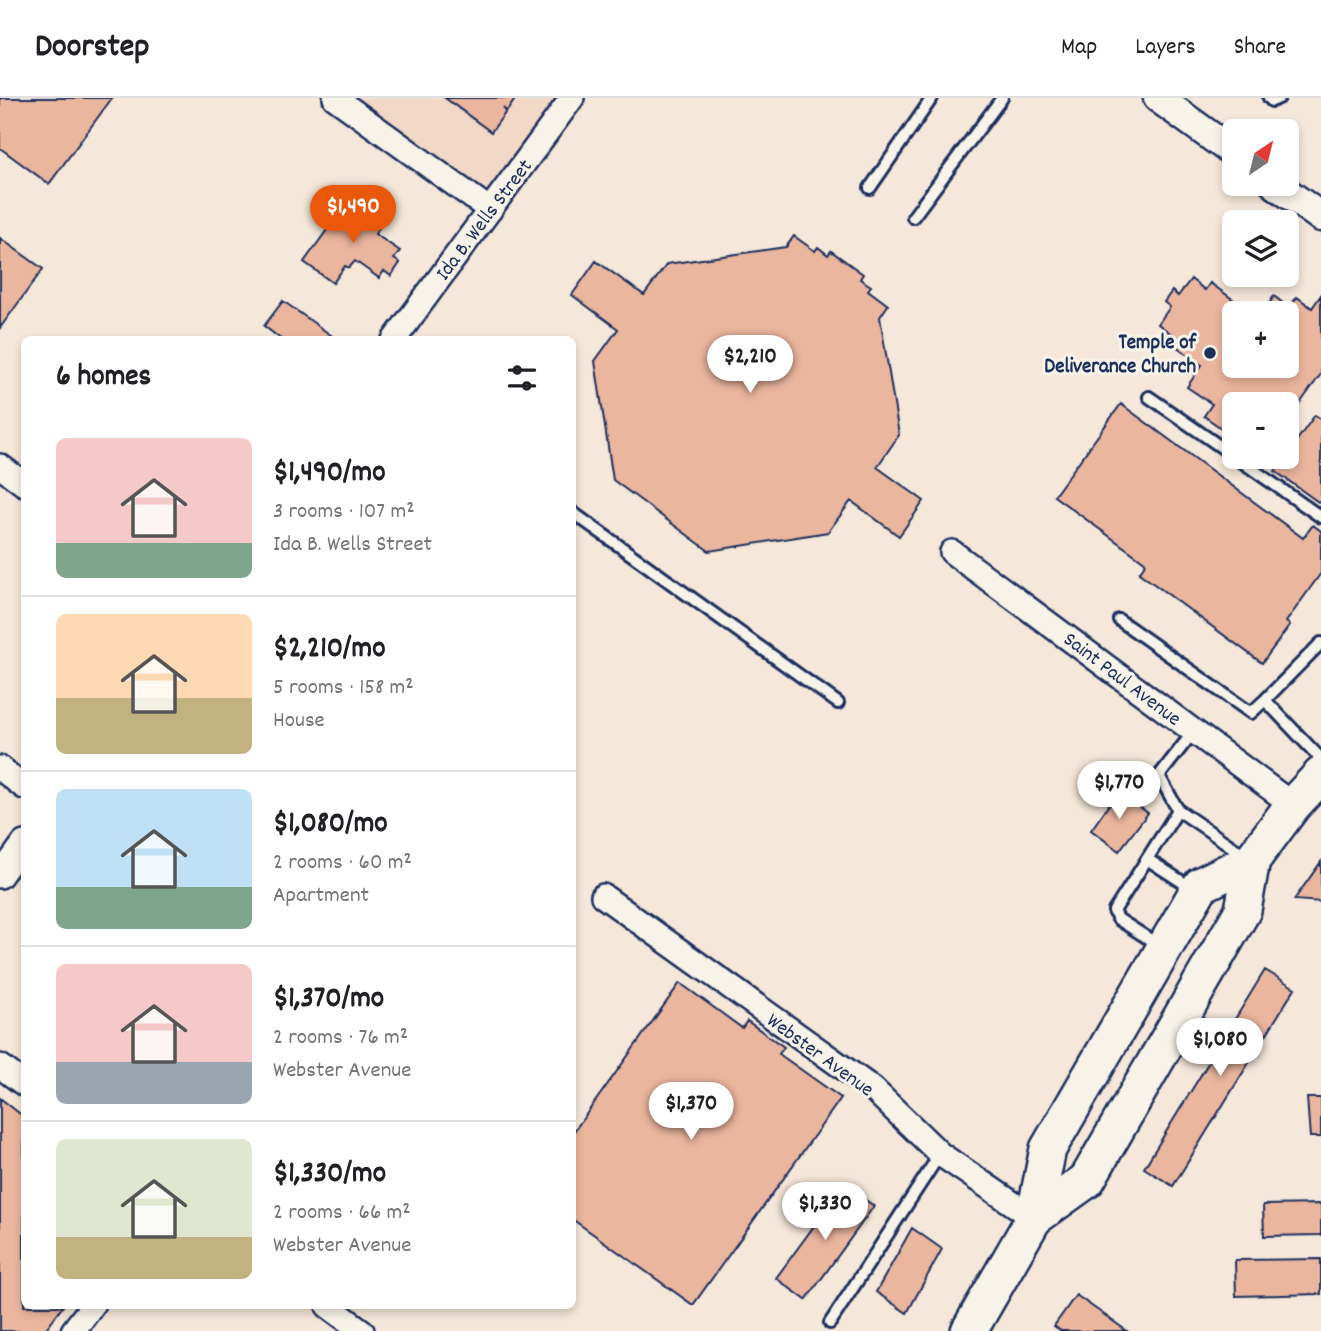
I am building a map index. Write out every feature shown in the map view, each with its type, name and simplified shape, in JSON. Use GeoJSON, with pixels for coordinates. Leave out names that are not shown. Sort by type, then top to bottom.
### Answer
{"type":"FeatureCollection","features":[{"type":"Feature","properties":{"kind":"main road"},"geometry":{"type":"LineString","coordinates":[[1034,1218],[1087,1180],[1243,910],[1252,860],[1293,805],[1321,775]]}},
{"type":"Feature","properties":{"kind":"main road"},"geometry":{"type":"LineString","coordinates":[[969,1331],[1034,1218],[1048,1149],[1201,885],[1252,860]]}},
{"type":"Feature","properties":{"kind":"street"},"geometry":{"type":"LineString","coordinates":[[335,98],[490,210]]}},
{"type":"Feature","properties":{"kind":"street","name":"Ida B. Wells Street"},"geometry":{"type":"LineString","coordinates":[[397,336],[572,98]]}},
{"type":"Feature","properties":{"kind":"street"},"geometry":{"type":"LineString","coordinates":[[1158,98],[1222,144]]}},
{"type":"Feature","properties":{"kind":"street"},"geometry":{"type":"LineString","coordinates":[[1292,196],[1321,217]]}},
{"type":"Feature","properties":{"kind":"street"},"geometry":{"type":"LineString","coordinates":[[0,466],[21,482]]}},
{"type":"Feature","properties":{"kind":"street","name":"Saint Paul Avenue"},"geometry":{"type":"LineString","coordinates":[[952,552],[1293,805]]}},
{"type":"Feature","properties":{"kind":"street"},"geometry":{"type":"LineString","coordinates":[[0,768],[21,785]]}},
{"type":"Feature","properties":{"kind":"street"},"geometry":{"type":"LineString","coordinates":[[0,876],[21,847]]}},
{"type":"Feature","properties":{"kind":"street","name":"Webster Avenue"},"geometry":{"type":"LineString","coordinates":[[603,896],[873,1089],[940,1154],[1034,1218]]}},
{"type":"Feature","properties":{"kind":"street"},"geometry":{"type":"LineString","coordinates":[[0,1066],[21,1082]]}},
{"type":"Feature","properties":{"kind":"street"},"geometry":{"type":"LineString","coordinates":[[73,1331],[90,1309]]}},
{"type":"Feature","properties":{"kind":"street"},"geometry":{"type":"LineString","coordinates":[[332,1317],[362,1331]]}},
{"type":"Feature","properties":{"kind":"lane"},"geometry":{"type":"LineString","coordinates":[[870,188],[932,98]]}},
{"type":"Feature","properties":{"kind":"lane"},"geometry":{"type":"LineString","coordinates":[[913,216],[1002,98]]}},
{"type":"Feature","properties":{"kind":"lane"},"geometry":{"type":"LineString","coordinates":[[1269,98],[1272,101],[1279,98]]}},
{"type":"Feature","properties":{"kind":"lane"},"geometry":{"type":"LineString","coordinates":[[1150,397],[1222,447]]}},
{"type":"Feature","properties":{"kind":"lane"},"geometry":{"type":"LineString","coordinates":[[1253,469],[1321,517]]}},
{"type":"Feature","properties":{"kind":"lane"},"geometry":{"type":"LineString","coordinates":[[576,515],[838,703]]}},
{"type":"Feature","properties":{"kind":"lane"},"geometry":{"type":"LineString","coordinates":[[1119,620],[1251,713],[1321,643]]}},
{"type":"Feature","properties":{"kind":"lane"},"geometry":{"type":"LineString","coordinates":[[1265,700],[1321,759]]}},
{"type":"Feature","properties":{"kind":"lane"},"geometry":{"type":"LineString","coordinates":[[1194,731],[1159,776],[1178,810],[1252,860]]}},
{"type":"Feature","properties":{"kind":"lane"},"geometry":{"type":"LineString","coordinates":[[1164,949],[1118,919],[1114,911],[1178,810]]}},
{"type":"Feature","properties":{"kind":"lane"},"geometry":{"type":"LineString","coordinates":[[1147,859],[1197,892]]}},
{"type":"Feature","properties":{"kind":"lane"},"geometry":{"type":"LineString","coordinates":[[830,1323],[940,1154]]}},
{"type":"Feature","properties":{"kind":"shaded area"},"geometry":{"type":"Polygon","coordinates":[[[355,98],[558,98],[489,195],[355,98]]]}},
{"type":"Feature","properties":{"kind":"building"},"geometry":{"type":"Polygon","coordinates":[[[0,98],[112,98],[49,184],[0,148],[0,98]]]}},
{"type":"Feature","properties":{"kind":"building"},"geometry":{"type":"Polygon","coordinates":[[[445,98],[516,98],[507,111],[504,109],[505,113],[491,132],[445,98]]]}},
{"type":"Feature","properties":{"kind":"building"},"geometry":{"type":"Polygon","coordinates":[[[350,198],[380,219],[378,223],[381,225],[375,234],[400,251],[394,259],[400,263],[391,276],[384,271],[379,278],[355,261],[349,268],[345,266],[333,283],[304,262],[350,198]]]}},
{"type":"Feature","properties":{"kind":"building"},"geometry":{"type":"Polygon","coordinates":[[[794,236],[815,251],[818,247],[828,255],[831,251],[863,274],[860,279],[871,286],[868,290],[888,305],[880,317],[899,435],[877,467],[924,501],[899,536],[851,501],[828,532],[709,551],[613,480],[595,361],[618,329],[572,295],[596,261],[644,295],[667,264],[786,247],[794,236]]]}},
{"type":"Feature","properties":{"kind":"building"},"geometry":{"type":"Polygon","coordinates":[[[0,238],[43,269],[0,328],[0,238]]]}},
{"type":"Feature","properties":{"kind":"building","name":"Temple of Deliverance Church"},"geometry":{"type":"Polygon","coordinates":[[[1191,279],[1205,290],[1210,283],[1235,301],[1222,301],[1222,378],[1299,378],[1299,301],[1294,301],[1297,297],[1312,308],[1321,295],[1321,374],[1299,405],[1299,392],[1222,392],[1222,429],[1204,416],[1212,404],[1187,387],[1202,365],[1169,341],[1173,335],[1158,324],[1170,307],[1164,302],[1172,291],[1178,296],[1191,279]]]}},
{"type":"Feature","properties":{"kind":"building"},"geometry":{"type":"Polygon","coordinates":[[[283,301],[332,336],[277,336],[264,326],[283,301]]]}},
{"type":"Feature","properties":{"kind":"building"},"geometry":{"type":"Polygon","coordinates":[[[1121,404],[1303,538],[1313,525],[1321,531],[1321,573],[1286,622],[1290,625],[1262,663],[1139,573],[1146,563],[1054,496],[1121,404]]]}},
{"type":"Feature","properties":{"kind":"building"},"geometry":{"type":"Polygon","coordinates":[[[1315,415],[1321,419],[1321,504],[1275,471],[1299,469],[1299,437],[1315,415]]]}},
{"type":"Feature","properties":{"kind":"building"},"geometry":{"type":"Polygon","coordinates":[[[1118,792],[1148,813],[1119,851],[1091,830],[1118,792]]]}},
{"type":"Feature","properties":{"kind":"building"},"geometry":{"type":"Polygon","coordinates":[[[1321,862],[1321,902],[1294,900],[1321,862]]]}},
{"type":"Feature","properties":{"kind":"building"},"geometry":{"type":"Polygon","coordinates":[[[1265,970],[1295,988],[1173,1186],[1144,1168],[1265,970]]]}},
{"type":"Feature","properties":{"kind":"building"},"geometry":{"type":"Polygon","coordinates":[[[680,983],[742,1028],[747,1021],[784,1047],[779,1054],[841,1098],[693,1305],[576,1222],[576,1128],[680,983]]]}},
{"type":"Feature","properties":{"kind":"building"},"geometry":{"type":"Polygon","coordinates":[[[0,1098],[21,1115],[21,1309],[61,1309],[44,1331],[0,1331],[0,1098]]]}},
{"type":"Feature","properties":{"kind":"building"},"geometry":{"type":"Polygon","coordinates":[[[1307,1098],[1321,1098],[1321,1137],[1310,1137],[1307,1098]]]}},
{"type":"Feature","properties":{"kind":"building"},"geometry":{"type":"Polygon","coordinates":[[[844,1185],[874,1206],[806,1300],[776,1278],[844,1185]]]}},
{"type":"Feature","properties":{"kind":"building"},"geometry":{"type":"Polygon","coordinates":[[[1321,1204],[1321,1235],[1264,1236],[1263,1205],[1321,1204]]]}},
{"type":"Feature","properties":{"kind":"building"},"geometry":{"type":"Polygon","coordinates":[[[912,1228],[942,1249],[907,1313],[876,1292],[912,1228]]]}},
{"type":"Feature","properties":{"kind":"building"},"geometry":{"type":"Polygon","coordinates":[[[1321,1259],[1321,1294],[1236,1296],[1235,1260],[1321,1259]]]}},
{"type":"Feature","properties":{"kind":"building"},"geometry":{"type":"Polygon","coordinates":[[[1076,1295],[1127,1331],[1061,1331],[1054,1326],[1076,1295]]]}},
{"type":"Feature","properties":{"kind":"place","name":"Temple of Deliverance Church"},"geometry":{"type":"Point","coordinates":[1210,353]}}]}
